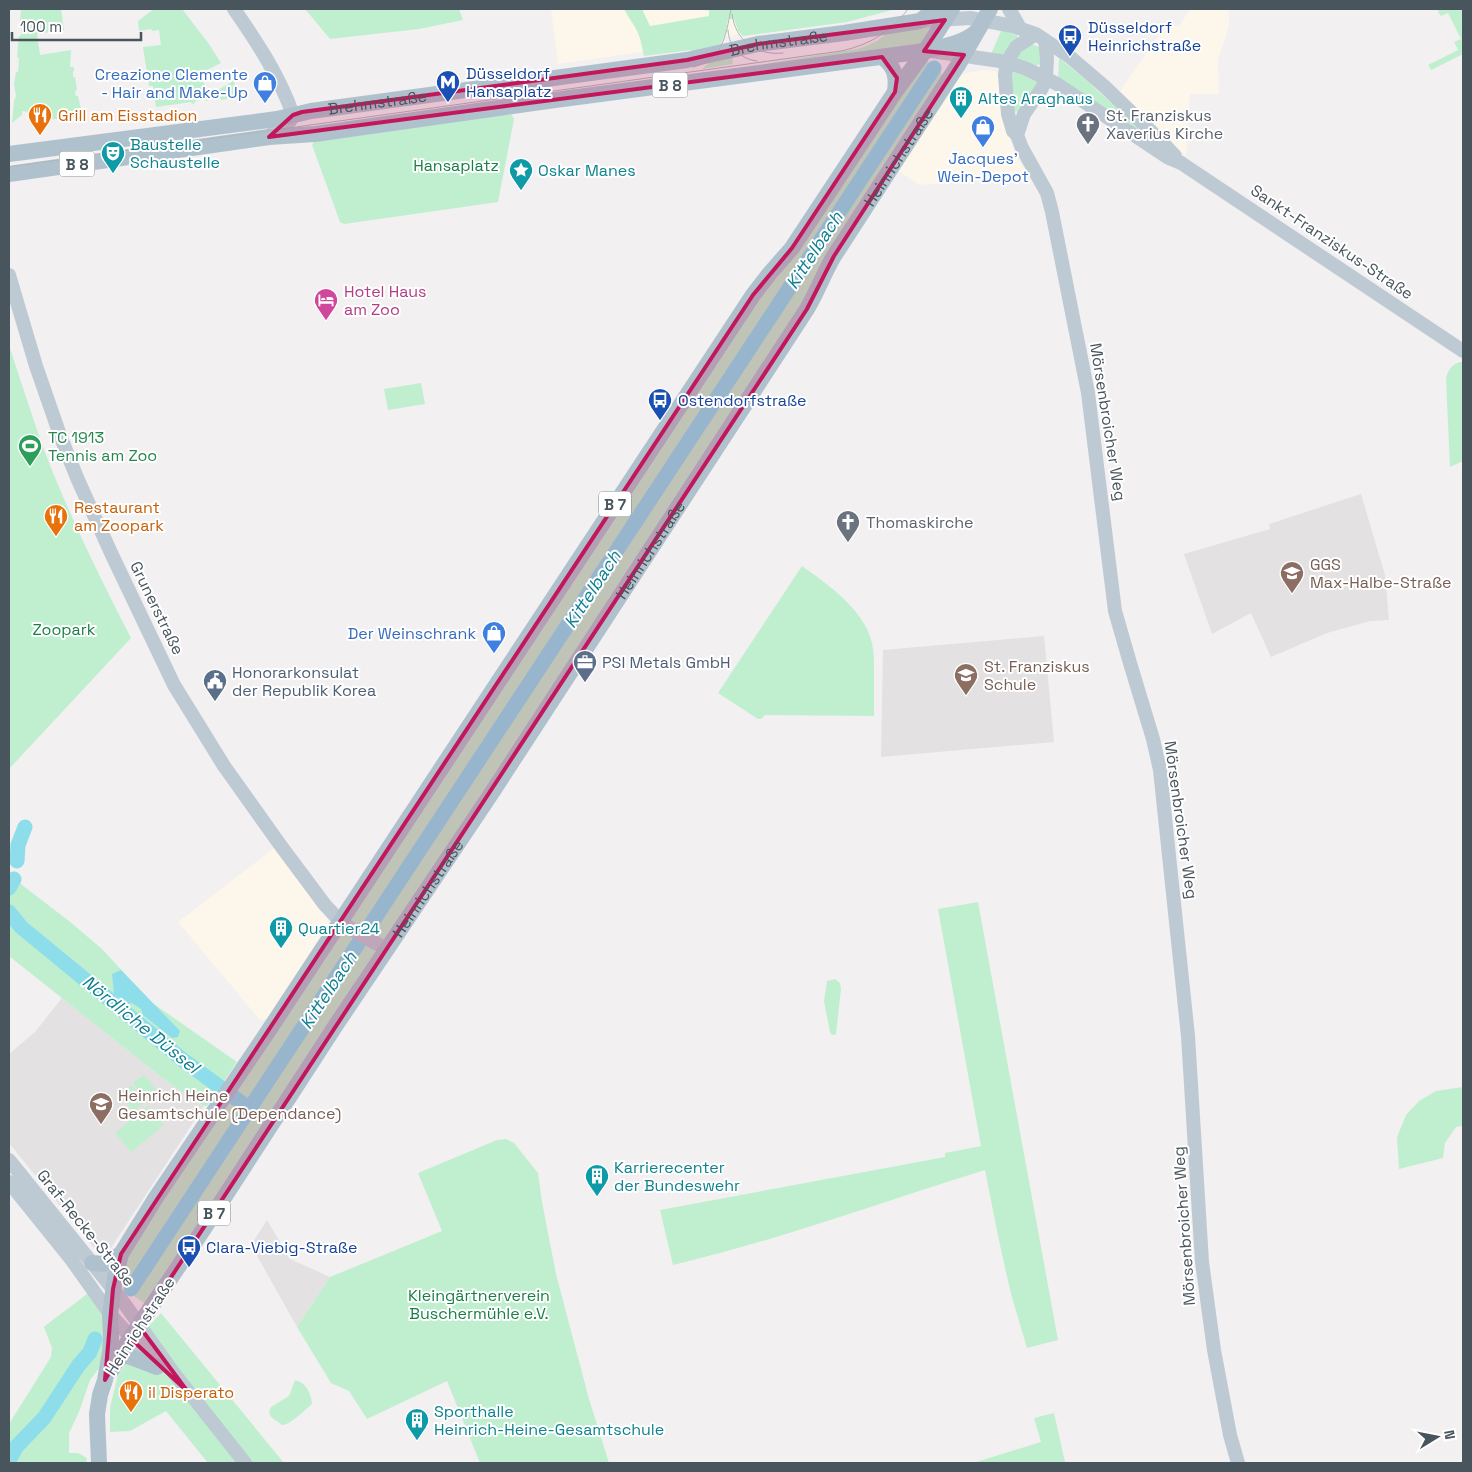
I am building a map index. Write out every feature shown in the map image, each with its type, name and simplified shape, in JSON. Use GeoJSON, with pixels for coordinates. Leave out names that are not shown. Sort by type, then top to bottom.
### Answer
{"type":"FeatureCollection","features":[{"type":"Feature","properties":{"kind":"main road","name":"Brehmstraße"},"geometry":{"type":"LineString","coordinates":[[9,154],[277,119],[311,111],[687,60],[750,46],[920,21],[944,12]]}},
{"type":"Feature","properties":{"kind":"main road","name":"Heinrichstraße"},"geometry":{"type":"LineString","coordinates":[[105,1380],[112,1337],[110,1314],[113,1289],[121,1254],[155,1199],[228,1092],[753,295],[792,248],[895,92],[925,51],[944,12]]}},
{"type":"Feature","properties":{"kind":"main road"},"geometry":{"type":"LineString","coordinates":[[944,12],[942,41],[953,52]]}},
{"type":"Feature","properties":{"kind":"main road","name":"Brehmstraße"},"geometry":{"type":"LineString","coordinates":[[9,174],[269,137],[315,134],[925,51],[953,52],[984,20]]}},
{"type":"Feature","properties":{"kind":"main road","name":"Heinrichstraße"},"geometry":{"type":"LineString","coordinates":[[105,1380],[336,1025],[491,794],[807,309],[818,289],[824,272],[953,52],[984,20]]}},
{"type":"Feature","properties":{"kind":"main road"},"geometry":{"type":"LineString","coordinates":[[772,72],[762,62],[762,54],[782,42]]}},
{"type":"Feature","properties":{"kind":"main road"},"geometry":{"type":"LineString","coordinates":[[882,57],[891,64],[896,73],[895,92]]}},
{"type":"Feature","properties":{"kind":"main road"},"geometry":{"type":"LineString","coordinates":[[92,1263],[104,1264],[121,1254]]}},
{"type":"Feature","properties":{"kind":"main road"},"geometry":{"type":"LineString","coordinates":[[117,1360],[128,1356],[157,1368]]}},
{"type":"Feature","properties":{"kind":"main road","name":"B 7"},"geometry":{"type":"LineString","coordinates":[[99,1463],[97,1414],[100,1394],[105,1380]]}},
{"type":"Feature","properties":{"kind":"street"},"geometry":{"type":"LineString","coordinates":[[234,9],[272,69],[286,98],[292,116],[290,121],[276,129],[269,137]]}},
{"type":"Feature","properties":{"kind":"street"},"geometry":{"type":"LineString","coordinates":[[1008,9],[1020,28]]}},
{"type":"Feature","properties":{"kind":"street"},"geometry":{"type":"LineString","coordinates":[[944,12],[984,20]]}},
{"type":"Feature","properties":{"kind":"street","name":"Sankt-Franziskus-Straße"},"geometry":{"type":"LineString","coordinates":[[984,20],[1020,28],[1041,37],[1070,57],[1104,86],[1181,163]]}},
{"type":"Feature","properties":{"kind":"street"},"geometry":{"type":"LineString","coordinates":[[1006,68],[1016,47],[1041,37],[1047,59],[1046,78],[1042,88],[1024,114],[1017,135]]}},
{"type":"Feature","properties":{"kind":"street","name":"Sankt-Franziskus-Straße"},"geometry":{"type":"LineString","coordinates":[[953,52],[986,58],[1006,68],[1027,69],[1046,78],[1107,116],[1167,157],[1181,163],[1463,352]]}},
{"type":"Feature","properties":{"kind":"street","name":"Mörsenbroicher Weg"},"geometry":{"type":"LineString","coordinates":[[1006,68],[1008,114],[1013,131],[1017,135],[1022,148],[1047,193],[1052,212],[1088,392],[1115,611],[1153,739],[1160,770],[1188,1036],[1204,1281],[1230,1435],[1238,1463]]}},
{"type":"Feature","properties":{"kind":"street"},"geometry":{"type":"LineString","coordinates":[[1008,114],[1024,114]]}},
{"type":"Feature","properties":{"kind":"street","name":"Grunerstraße"},"geometry":{"type":"LineString","coordinates":[[9,275],[36,366],[61,438],[112,555],[174,685],[224,766],[325,905],[340,920],[355,931],[387,949]]}},
{"type":"Feature","properties":{"kind":"street","name":"Graf-Recke-Straße"},"geometry":{"type":"LineString","coordinates":[[9,1160],[113,1289],[135,1332],[157,1368],[188,1392]]}},
{"type":"Feature","properties":{"kind":"street","name":"Graf-Recke-Straße"},"geometry":{"type":"LineString","coordinates":[[9,1182],[71,1259],[110,1314],[135,1332],[188,1392],[245,1463]]}},
{"type":"Feature","properties":{"kind":"highlighted area"},"geometry":{"type":"Polygon","coordinates":[[[945,20],[924,51],[964,55],[834,256],[807,309],[139,1326],[188,1392],[130,1338],[105,1380],[113,1289],[121,1254],[753,295],[792,248],[895,92],[897,78],[882,57],[269,137],[293,115],[302,112],[687,60],[758,44],[945,20]]]}},
{"type":"Feature","properties":{"kind":"shaded area"},"geometry":{"type":"Polygon","coordinates":[[[551,9],[891,9],[748,32],[690,45],[558,64],[551,9]]]}},
{"type":"Feature","properties":{"kind":"shaded area"},"geometry":{"type":"Polygon","coordinates":[[[1190,9],[1229,9],[1229,26],[1218,60],[1219,94],[1190,94],[1186,156],[1120,91],[1165,26],[1179,26],[1190,9]]]}},
{"type":"Feature","properties":{"kind":"shaded area"},"geometry":{"type":"Polygon","coordinates":[[[983,70],[996,71],[1003,90],[1008,131],[1015,155],[1029,175],[919,185],[897,170],[957,75],[983,70]]]}},
{"type":"Feature","properties":{"kind":"shaded area","name":"GGS Max-Halbe-Straße"},"geometry":{"type":"Polygon","coordinates":[[[1361,494],[1385,575],[1389,620],[1370,621],[1327,633],[1271,657],[1251,613],[1212,634],[1184,554],[1270,529],[1269,524],[1361,494]]]}},
{"type":"Feature","properties":{"kind":"shaded area","name":"St. Franziskus Schule"},"geometry":{"type":"Polygon","coordinates":[[[1044,636],[1054,742],[881,757],[883,650],[1044,636]]]}},
{"type":"Feature","properties":{"kind":"shaded area"},"geometry":{"type":"Polygon","coordinates":[[[274,848],[324,912],[329,921],[329,927],[268,1019],[260,1020],[178,922],[274,848]]]}},
{"type":"Feature","properties":{"kind":"shaded area","name":"Heinrich Heine Gesamtschule (Dependance)"},"geometry":{"type":"Polygon","coordinates":[[[62,998],[170,1084],[204,1106],[107,1254],[99,1254],[9,1143],[9,1054],[35,1032],[62,998]]]}},
{"type":"Feature","properties":{"kind":"shaded area"},"geometry":{"type":"Polygon","coordinates":[[[267,1220],[290,1259],[330,1277],[297,1327],[251,1245],[267,1220]]]}},
{"type":"Feature","properties":{"kind":"green space"},"geometry":{"type":"Polygon","coordinates":[[[21,9],[61,9],[64,30],[37,34],[40,55],[71,50],[70,67],[74,67],[73,77],[75,77],[77,90],[75,91],[81,109],[64,114],[64,118],[47,120],[46,113],[42,113],[42,119],[30,120],[29,112],[22,111],[22,115],[12,123],[16,96],[14,84],[16,72],[18,72],[19,58],[17,57],[19,36],[21,36],[21,9]]]}},
{"type":"Feature","properties":{"kind":"green space"},"geometry":{"type":"Polygon","coordinates":[[[154,9],[182,9],[209,44],[221,63],[199,74],[209,93],[213,93],[233,81],[244,94],[227,96],[227,99],[221,100],[220,97],[205,101],[204,99],[195,101],[192,104],[191,102],[156,107],[153,86],[149,86],[143,47],[161,45],[159,30],[139,31],[138,21],[154,9]]]}},
{"type":"Feature","properties":{"kind":"green space"},"geometry":{"type":"Polygon","coordinates":[[[305,9],[459,9],[463,20],[419,29],[330,39],[305,9]]]}},
{"type":"Feature","properties":{"kind":"green space"},"geometry":{"type":"Polygon","coordinates":[[[624,9],[642,9],[650,26],[709,16],[709,9],[896,9],[847,22],[743,36],[738,31],[734,19],[728,19],[726,32],[719,48],[692,55],[691,50],[644,56],[638,34],[624,9]]]}},
{"type":"Feature","properties":{"kind":"green space"},"geometry":{"type":"Polygon","coordinates":[[[1439,9],[1463,9],[1463,54],[1431,70],[1428,65],[1458,50],[1454,42],[1461,39],[1448,13],[1441,16],[1438,12],[1439,9]]]}},
{"type":"Feature","properties":{"kind":"green space"},"geometry":{"type":"Polygon","coordinates":[[[934,25],[924,45],[770,65],[769,63],[857,49],[877,41],[889,31],[934,25]]]}},
{"type":"Feature","properties":{"kind":"green space"},"geometry":{"type":"Polygon","coordinates":[[[1002,29],[1017,35],[1018,39],[1006,58],[991,54],[1002,29]]]}},
{"type":"Feature","properties":{"kind":"green space"},"geometry":{"type":"Polygon","coordinates":[[[1032,44],[1039,47],[1041,63],[1034,67],[1017,58],[1018,50],[1032,44]]]}},
{"type":"Feature","properties":{"kind":"green space"},"geometry":{"type":"Polygon","coordinates":[[[732,54],[733,64],[702,69],[710,62],[732,54]]]}},
{"type":"Feature","properties":{"kind":"green space"},"geometry":{"type":"Polygon","coordinates":[[[1059,58],[1141,130],[1138,133],[1058,80],[1059,58]]]}},
{"type":"Feature","properties":{"kind":"green space"},"geometry":{"type":"Polygon","coordinates":[[[921,61],[927,61],[940,70],[943,78],[817,289],[146,1304],[131,1293],[121,1281],[120,1272],[124,1256],[754,296],[921,61]]]}},
{"type":"Feature","properties":{"kind":"green space"},"geometry":{"type":"Polygon","coordinates":[[[1009,66],[1041,80],[1018,111],[1013,112],[1009,66]]]}},
{"type":"Feature","properties":{"kind":"green space","name":"Hansaplatz"},"geometry":{"type":"Polygon","coordinates":[[[510,114],[514,119],[498,202],[344,224],[340,222],[312,145],[314,142],[510,114]]]}},
{"type":"Feature","properties":{"kind":"green space","name":"Zoopark"},"geometry":{"type":"Polygon","coordinates":[[[9,345],[53,472],[84,544],[131,638],[9,769],[9,345]]]}},
{"type":"Feature","properties":{"kind":"green space"},"geometry":{"type":"Polygon","coordinates":[[[1463,362],[1463,461],[1450,467],[1446,379],[1450,368],[1463,362]]]}},
{"type":"Feature","properties":{"kind":"green space"},"geometry":{"type":"Polygon","coordinates":[[[421,383],[425,404],[388,410],[384,389],[421,383]]]}},
{"type":"Feature","properties":{"kind":"green space"},"geometry":{"type":"Polygon","coordinates":[[[802,566],[844,599],[854,609],[868,631],[874,656],[874,716],[765,715],[758,719],[718,693],[802,566]]]}},
{"type":"Feature","properties":{"kind":"green space"},"geometry":{"type":"Polygon","coordinates":[[[9,875],[102,949],[151,1002],[237,1062],[207,1106],[204,1106],[170,1084],[9,956],[9,875]]]}},
{"type":"Feature","properties":{"kind":"green space"},"geometry":{"type":"Polygon","coordinates":[[[978,902],[1058,1340],[1027,1348],[1011,1294],[985,1170],[752,1244],[673,1265],[660,1210],[945,1157],[945,1153],[981,1146],[938,909],[978,902]]]}},
{"type":"Feature","properties":{"kind":"green space"},"geometry":{"type":"Polygon","coordinates":[[[835,979],[840,983],[841,989],[836,1034],[832,1035],[824,1001],[827,981],[835,979]]]}},
{"type":"Feature","properties":{"kind":"green space"},"geometry":{"type":"Polygon","coordinates":[[[144,1075],[157,1091],[146,1100],[133,1083],[144,1075]]]}},
{"type":"Feature","properties":{"kind":"green space"},"geometry":{"type":"Polygon","coordinates":[[[131,1085],[145,1102],[133,1111],[120,1094],[131,1085]]]}},
{"type":"Feature","properties":{"kind":"green space"},"geometry":{"type":"Polygon","coordinates":[[[1463,1087],[1463,1126],[1456,1127],[1445,1143],[1443,1158],[1399,1169],[1397,1137],[1406,1115],[1419,1101],[1436,1091],[1463,1087]]]}},
{"type":"Feature","properties":{"kind":"green space"},"geometry":{"type":"Polygon","coordinates":[[[148,1106],[164,1125],[131,1152],[115,1133],[148,1106]]]}},
{"type":"Feature","properties":{"kind":"green space","name":"Kleingärtnerverein Buschermühle e.V."},"geometry":{"type":"Polygon","coordinates":[[[506,1139],[514,1143],[538,1173],[556,1274],[589,1399],[609,1463],[480,1463],[447,1381],[367,1419],[349,1391],[331,1383],[297,1327],[330,1277],[442,1231],[418,1173],[497,1140],[506,1139]]]}},
{"type":"Feature","properties":{"kind":"green space"},"geometry":{"type":"Polygon","coordinates":[[[88,1293],[106,1318],[103,1363],[90,1380],[79,1412],[69,1433],[69,1453],[78,1453],[87,1458],[86,1463],[9,1463],[9,1424],[51,1357],[52,1348],[44,1327],[88,1293]]]}},
{"type":"Feature","properties":{"kind":"green space"},"geometry":{"type":"Polygon","coordinates":[[[161,1313],[284,1463],[208,1463],[166,1411],[130,1431],[110,1432],[110,1408],[117,1378],[148,1327],[161,1313]]]}},
{"type":"Feature","properties":{"kind":"green space"},"geometry":{"type":"Polygon","coordinates":[[[295,1380],[308,1389],[312,1404],[293,1420],[282,1425],[271,1417],[271,1407],[289,1396],[295,1380]]]}},
{"type":"Feature","properties":{"kind":"green space"},"geometry":{"type":"Polygon","coordinates":[[[1054,1413],[1065,1462],[1071,1463],[973,1463],[1041,1442],[1034,1418],[1054,1413]]]}},
{"type":"Feature","properties":{"kind":"water"},"geometry":{"type":"Polygon","coordinates":[[[121,970],[180,1031],[178,1037],[172,1038],[143,1015],[141,1009],[132,1003],[128,1004],[114,994],[112,974],[121,970]]]}},
{"type":"Feature","properties":{"kind":"waterway","name":"Kittelbach"},"geometry":{"type":"LineString","coordinates":[[131,1289],[934,68]]}},
{"type":"Feature","properties":{"kind":"waterway","name":"Nördliche Düssel"},"geometry":{"type":"LineString","coordinates":[[17,861],[18,845],[25,827]]}},
{"type":"Feature","properties":{"kind":"waterway","name":"Nördliche Düssel"},"geometry":{"type":"LineString","coordinates":[[9,888],[14,879]]}},
{"type":"Feature","properties":{"kind":"waterway","name":"Nördliche Düssel"},"geometry":{"type":"LineString","coordinates":[[9,912],[21,927],[183,1060],[250,1109]]}},
{"type":"Feature","properties":{"kind":"waterway","name":"Nördliche Düssel"},"geometry":{"type":"LineString","coordinates":[[9,1460],[17,1446],[44,1418],[78,1366],[90,1352],[95,1339]]}},
{"type":"Feature","properties":{"kind":"tram line"},"geometry":{"type":"LineString","coordinates":[[693,67],[703,64],[717,52],[725,37],[731,9]]}},
{"type":"Feature","properties":{"kind":"tram line"},"geometry":{"type":"LineString","coordinates":[[9,167],[841,51],[861,45],[887,31],[908,9]]}},
{"type":"Feature","properties":{"kind":"tram line"},"geometry":{"type":"LineString","coordinates":[[732,14],[737,31],[748,44],[764,52],[783,53]]}},
{"type":"Feature","properties":{"kind":"tram line"},"geometry":{"type":"LineString","coordinates":[[728,30],[736,51],[745,58],[757,61]]}},
{"type":"Feature","properties":{"kind":"place","name":"Düsseldorf Heinrichstraße"},"geometry":{"type":"Point","coordinates":[1070,57]}},
{"type":"Feature","properties":{"kind":"place","name":"Düsseldorf Hansaplatz"},"geometry":{"type":"Point","coordinates":[448,103]}},
{"type":"Feature","properties":{"kind":"place","name":"Creazione Clemente - Hair and Make-Up"},"geometry":{"type":"Point","coordinates":[265,104]}},
{"type":"Feature","properties":{"kind":"place","name":"Altes Araghaus"},"geometry":{"type":"Point","coordinates":[961,119]}},
{"type":"Feature","properties":{"kind":"place","name":"Grill am Eisstadion"},"geometry":{"type":"Point","coordinates":[40,136]}},
{"type":"Feature","properties":{"kind":"place","name":"St. Franziskus Xaverius Kirche"},"geometry":{"type":"Point","coordinates":[1088,145]}},
{"type":"Feature","properties":{"kind":"place","name":"Jacques' Wein-Depot"},"geometry":{"type":"Point","coordinates":[983,148]}},
{"type":"Feature","properties":{"kind":"place","name":"Baustelle Schaustelle"},"geometry":{"type":"Point","coordinates":[113,174]}},
{"type":"Feature","properties":{"kind":"place","name":"Oskar Manes"},"geometry":{"type":"Point","coordinates":[521,191]}},
{"type":"Feature","properties":{"kind":"place","name":"Hotel Haus am Zoo"},"geometry":{"type":"Point","coordinates":[326,321]}},
{"type":"Feature","properties":{"kind":"place","name":"Ostendorfstraße"},"geometry":{"type":"Point","coordinates":[660,421]}},
{"type":"Feature","properties":{"kind":"place","name":"TC 1913 Tennis am Zoo"},"geometry":{"type":"Point","coordinates":[30,467]}},
{"type":"Feature","properties":{"kind":"place","name":"Restaurant am Zoopark"},"geometry":{"type":"Point","coordinates":[56,537]}},
{"type":"Feature","properties":{"kind":"place","name":"Thomaskirche"},"geometry":{"type":"Point","coordinates":[848,543]}},
{"type":"Feature","properties":{"kind":"place","name":"GGS Max-Halbe-Straße"},"geometry":{"type":"Point","coordinates":[1292,594]}},
{"type":"Feature","properties":{"kind":"place","name":"Der Weinschrank"},"geometry":{"type":"Point","coordinates":[494,654]}},
{"type":"Feature","properties":{"kind":"place","name":"PSI Metals GmbH"},"geometry":{"type":"Point","coordinates":[585,683]}},
{"type":"Feature","properties":{"kind":"place","name":"St. Franziskus Schule"},"geometry":{"type":"Point","coordinates":[966,696]}},
{"type":"Feature","properties":{"kind":"place","name":"Honorarkonsulat der Republik Korea"},"geometry":{"type":"Point","coordinates":[215,702]}},
{"type":"Feature","properties":{"kind":"place","name":"Quartier24"},"geometry":{"type":"Point","coordinates":[281,949]}},
{"type":"Feature","properties":{"kind":"place","name":"Heinrich Heine Gesamtschule (Dependance)"},"geometry":{"type":"Point","coordinates":[101,1125]}},
{"type":"Feature","properties":{"kind":"place","name":"Karrierecenter der Bundeswehr"},"geometry":{"type":"Point","coordinates":[597,1197]}},
{"type":"Feature","properties":{"kind":"place","name":"Clara-Viebig-Straße"},"geometry":{"type":"Point","coordinates":[189,1268]}},
{"type":"Feature","properties":{"kind":"place","name":"il Disperato"},"geometry":{"type":"Point","coordinates":[131,1413]}},
{"type":"Feature","properties":{"kind":"place","name":"Sporthalle Heinrich-Heine-Gesamtschule"},"geometry":{"type":"Point","coordinates":[417,1441]}}]}
